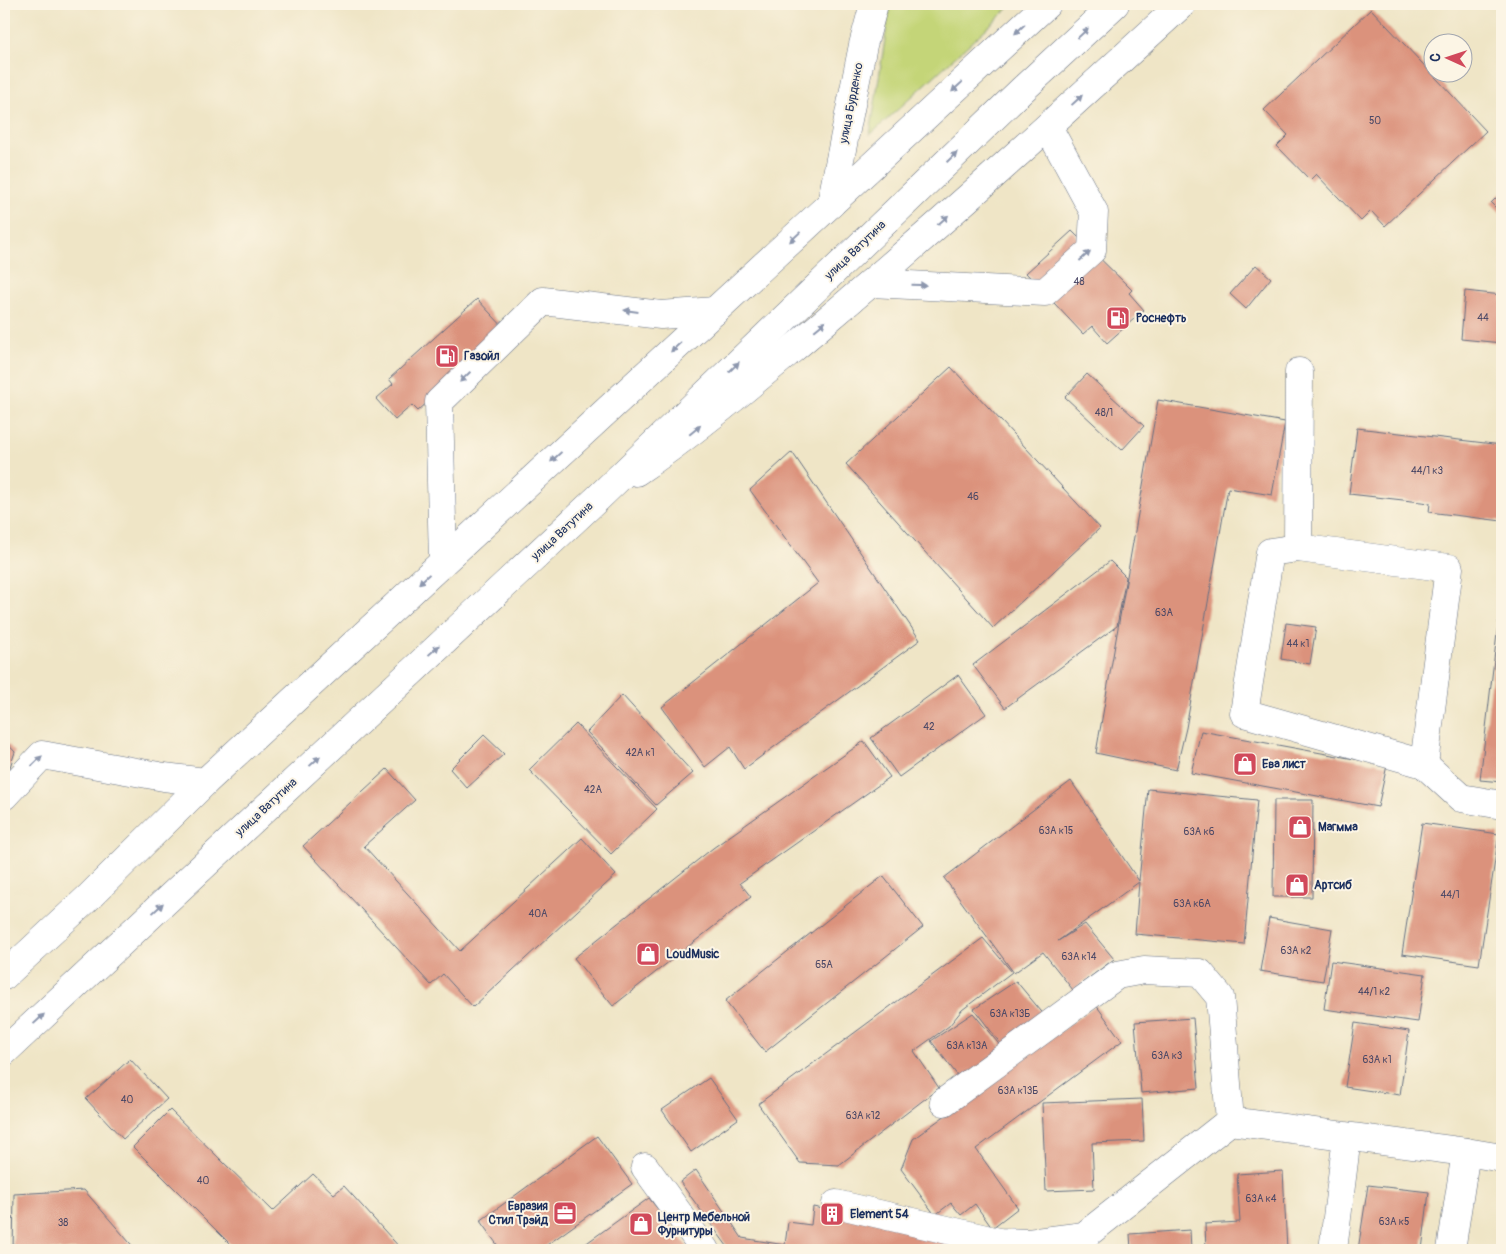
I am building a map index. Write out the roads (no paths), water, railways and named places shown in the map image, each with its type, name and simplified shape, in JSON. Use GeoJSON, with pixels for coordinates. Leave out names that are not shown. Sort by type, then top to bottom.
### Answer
{"type":"FeatureCollection","features":[{"type":"Feature","properties":{"kind":"main road","name":"улица Бурденко"},"geometry":{"type":"LineString","coordinates":[[831,204],[863,45],[874,4]]}},
{"type":"Feature","properties":{"kind":"main road"},"geometry":{"type":"LineString","coordinates":[[4,976],[90,896],[205,782],[1047,4]]}},
{"type":"Feature","properties":{"kind":"main road","name":"улица Ватутина"},"geometry":{"type":"LineString","coordinates":[[4,1052],[598,498],[1022,90],[1115,4]]}},
{"type":"Feature","properties":{"kind":"main road"},"geometry":{"type":"LineString","coordinates":[[598,498],[688,436],[871,283],[1048,127],[1182,4]]}},
{"type":"Feature","properties":{"kind":"main road"},"geometry":{"type":"LineString","coordinates":[[871,283],[1045,292],[1092,250],[1094,212],[1048,127]]}},
{"type":"Feature","properties":{"kind":"main road"},"geometry":{"type":"LineString","coordinates":[[443,561],[440,402],[543,301],[661,315],[714,311]]}},
{"type":"Feature","properties":{"kind":"main road"},"geometry":{"type":"LineString","coordinates":[[1298,548],[1300,372]]}},
{"type":"Feature","properties":{"kind":"main road"},"geometry":{"type":"LineString","coordinates":[[1424,764],[1449,568],[1298,548],[1270,552],[1244,713],[1424,764],[1461,798],[1502,805]]}},
{"type":"Feature","properties":{"kind":"main road"},"geometry":{"type":"LineString","coordinates":[[4,796],[42,755],[164,777],[205,782]]}},
{"type":"Feature","properties":{"kind":"main road"},"geometry":{"type":"LineString","coordinates":[[4,954],[90,896]]}},
{"type":"Feature","properties":{"kind":"main road"},"geometry":{"type":"LineString","coordinates":[[944,1102],[1117,975],[1144,970],[1200,973],[1220,997],[1230,1121]]}},
{"type":"Feature","properties":{"kind":"main road"},"geometry":{"type":"LineString","coordinates":[[836,1204],[999,1242],[1028,1243],[1084,1236],[1230,1121],[1502,1158]]}},
{"type":"Feature","properties":{"kind":"main road"},"geometry":{"type":"LineString","coordinates":[[1333,1250],[1347,1137]]}},
{"type":"Feature","properties":{"kind":"main road"},"geometry":{"type":"LineString","coordinates":[[1451,1250],[1466,1152]]}},
{"type":"Feature","properties":{"kind":"main road"},"geometry":{"type":"LineString","coordinates":[[645,1167],[705,1250]]}},
{"type":"Feature","properties":{"kind":"place","name":"Роснефть"},"geometry":{"type":"Point","coordinates":[1118,318]}},
{"type":"Feature","properties":{"kind":"place","name":"Газойл"},"geometry":{"type":"Point","coordinates":[447,356]}},
{"type":"Feature","properties":{"kind":"place","name":"Ева лист"},"geometry":{"type":"Point","coordinates":[1245,764]}},
{"type":"Feature","properties":{"kind":"place","name":"Магмма"},"geometry":{"type":"Point","coordinates":[1300,827]}},
{"type":"Feature","properties":{"kind":"place","name":"Артсиб"},"geometry":{"type":"Point","coordinates":[1297,885]}},
{"type":"Feature","properties":{"kind":"place","name":"LoudMusic"},"geometry":{"type":"Point","coordinates":[648,954]}},
{"type":"Feature","properties":{"kind":"place","name":"Евразия Стил Трэйд"},"geometry":{"type":"Point","coordinates":[565,1213]}},
{"type":"Feature","properties":{"kind":"place","name":"Element 54"},"geometry":{"type":"Point","coordinates":[832,1214]}},
{"type":"Feature","properties":{"kind":"place","name":"Центр Мебельной Фурнитуры"},"geometry":{"type":"Point","coordinates":[641,1224]}}]}
